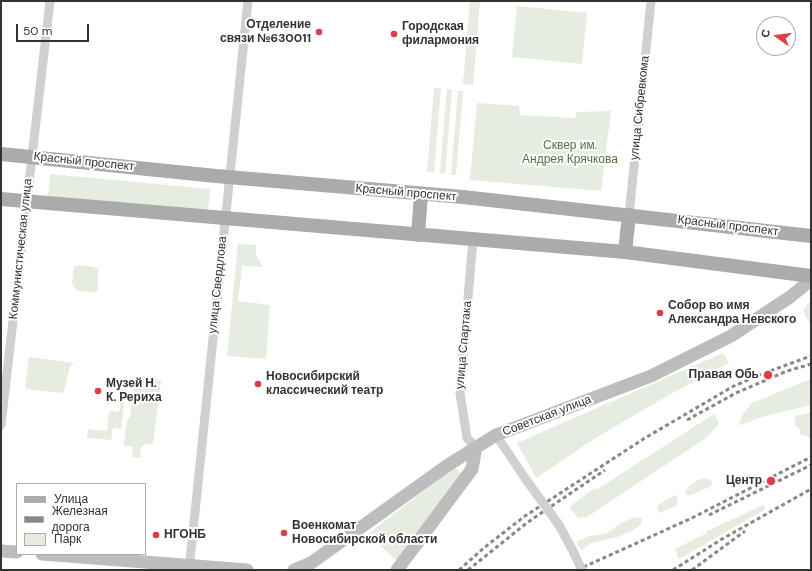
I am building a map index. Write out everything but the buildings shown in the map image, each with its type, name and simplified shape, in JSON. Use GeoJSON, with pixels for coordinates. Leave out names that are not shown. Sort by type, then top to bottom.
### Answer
{"type":"FeatureCollection","features":[{"type":"Feature","properties":{"kind":"main road","name":"Красный проспект"},"geometry":{"type":"LineString","coordinates":[[1,154],[629,215],[811,236]]}},
{"type":"Feature","properties":{"kind":"main road"},"geometry":{"type":"LineString","coordinates":[[418,235],[421,194]]}},
{"type":"Feature","properties":{"kind":"main road"},"geometry":{"type":"LineString","coordinates":[[1,199],[225,217],[349,230],[625,252],[811,276]]}},
{"type":"Feature","properties":{"kind":"main road"},"geometry":{"type":"LineString","coordinates":[[625,252],[629,215]]}},
{"type":"Feature","properties":{"kind":"street","name":"Коммунистическая улица"},"geometry":{"type":"LineString","coordinates":[[1,425],[50,1]]}},
{"type":"Feature","properties":{"kind":"street","name":"улица Свердлова"},"geometry":{"type":"LineString","coordinates":[[189,568],[248,1]]}},
{"type":"Feature","properties":{"kind":"street","name":"улица Сибревкома"},"geometry":{"type":"LineString","coordinates":[[629,215],[652,1]]}},
{"type":"Feature","properties":{"kind":"street","name":"улица Спартака"},"geometry":{"type":"LineString","coordinates":[[473,239],[460,393],[467,438],[476,446]]}},
{"type":"Feature","properties":{"kind":"street","name":"Советская улица"},"geometry":{"type":"LineString","coordinates":[[294,570],[311,563],[476,446],[496,435],[650,376],[731,336],[790,297],[811,280]]}},
{"type":"Feature","properties":{"kind":"street"},"geometry":{"type":"LineString","coordinates":[[496,435],[559,525],[582,570]]}},
{"type":"Feature","properties":{"kind":"street"},"geometry":{"type":"LineString","coordinates":[[397,570],[472,468],[476,446]]}},
{"type":"Feature","properties":{"kind":"street"},"geometry":{"type":"LineString","coordinates":[[1,551],[16,552]]}},
{"type":"Feature","properties":{"kind":"street"},"geometry":{"type":"LineString","coordinates":[[52,555],[189,568],[247,570]]}},
{"type":"Feature","properties":{"kind":"green space"},"geometry":{"type":"Polygon","coordinates":[[[470,1],[480,1],[473,85],[463,84],[470,1]]]}},
{"type":"Feature","properties":{"kind":"green space"},"geometry":{"type":"Polygon","coordinates":[[[517,6],[587,13],[582,64],[512,57],[517,6]]]}},
{"type":"Feature","properties":{"kind":"green space"},"geometry":{"type":"Polygon","coordinates":[[[434,88],[441,88],[434,172],[427,172],[434,88]]]}},
{"type":"Feature","properties":{"kind":"green space"},"geometry":{"type":"Polygon","coordinates":[[[447,89],[452,90],[445,174],[440,173],[447,89]]]}},
{"type":"Feature","properties":{"kind":"green space"},"geometry":{"type":"Polygon","coordinates":[[[458,91],[463,91],[456,175],[451,175],[458,91]]]}},
{"type":"Feature","properties":{"kind":"green space","name":"Сквер им. Андрея Крячкова"},"geometry":{"type":"Polygon","coordinates":[[[477,103],[519,106],[520,115],[575,118],[576,112],[611,111],[601,191],[470,180],[477,103]]]}},
{"type":"Feature","properties":{"kind":"green space"},"geometry":{"type":"Polygon","coordinates":[[[50,174],[210,189],[208,211],[48,196],[50,174]]]}},
{"type":"Feature","properties":{"kind":"green space"},"geometry":{"type":"Polygon","coordinates":[[[238,244],[256,245],[256,255],[263,267],[242,266],[238,301],[270,305],[266,359],[227,356],[238,244]]]}},
{"type":"Feature","properties":{"kind":"green space"},"geometry":{"type":"Polygon","coordinates":[[[82,265],[98,268],[98,290],[95,292],[77,291],[72,283],[74,266],[82,265]]]}},
{"type":"Feature","properties":{"kind":"green space"},"geometry":{"type":"Polygon","coordinates":[[[811,300],[811,325],[804,314],[804,309],[811,300]]]}},
{"type":"Feature","properties":{"kind":"green space"},"geometry":{"type":"Polygon","coordinates":[[[723,353],[729,363],[667,396],[594,439],[536,478],[517,443],[723,353]]]}},
{"type":"Feature","properties":{"kind":"green space"},"geometry":{"type":"Polygon","coordinates":[[[29,357],[74,363],[70,367],[64,391],[61,393],[25,389],[29,357]]]}},
{"type":"Feature","properties":{"kind":"green space"},"geometry":{"type":"Polygon","coordinates":[[[123,377],[127,377],[121,429],[113,428],[111,440],[87,438],[88,429],[107,431],[109,411],[119,412],[123,377]]]}},
{"type":"Feature","properties":{"kind":"green space"},"geometry":{"type":"Polygon","coordinates":[[[135,378],[161,381],[153,444],[146,444],[141,447],[140,458],[132,457],[133,446],[124,446],[127,420],[130,417],[135,378]]]}},
{"type":"Feature","properties":{"kind":"green space"},"geometry":{"type":"Polygon","coordinates":[[[811,379],[811,405],[762,417],[741,425],[739,423],[743,414],[752,403],[811,379]]]}},
{"type":"Feature","properties":{"kind":"green space"},"geometry":{"type":"Polygon","coordinates":[[[811,412],[811,438],[800,434],[800,429],[795,426],[794,420],[796,416],[811,412]]]}},
{"type":"Feature","properties":{"kind":"green space"},"geometry":{"type":"Polygon","coordinates":[[[714,414],[719,423],[706,438],[587,517],[578,518],[569,507],[595,488],[596,490],[714,414]]]}},
{"type":"Feature","properties":{"kind":"green space"},"geometry":{"type":"Polygon","coordinates":[[[455,467],[461,474],[397,561],[368,534],[455,467]]]}},
{"type":"Feature","properties":{"kind":"green space"},"geometry":{"type":"Polygon","coordinates":[[[705,478],[712,481],[711,486],[689,496],[685,493],[687,488],[698,480],[705,478]]]}},
{"type":"Feature","properties":{"kind":"green space"},"geometry":{"type":"Polygon","coordinates":[[[677,495],[678,505],[659,513],[657,506],[677,495]]]}},
{"type":"Feature","properties":{"kind":"green space"},"geometry":{"type":"Polygon","coordinates":[[[763,505],[765,507],[764,510],[679,559],[675,549],[707,533],[707,531],[763,505]]]}},
{"type":"Feature","properties":{"kind":"green space"},"geometry":{"type":"Polygon","coordinates":[[[636,517],[642,519],[641,524],[632,531],[617,537],[591,543],[582,550],[577,544],[578,541],[590,536],[607,533],[621,523],[636,517]]]}},
{"type":"Feature","properties":{"kind":"railway"},"geometry":{"type":"LineString","coordinates":[[459,570],[485,547],[525,516],[645,438],[732,387],[759,375],[811,356]]}},
{"type":"Feature","properties":{"kind":"railway"},"geometry":{"type":"LineString","coordinates":[[687,420],[736,393],[787,371],[811,364]]}},
{"type":"Feature","properties":{"kind":"railway"},"geometry":{"type":"LineString","coordinates":[[577,570],[692,518],[811,457]]}},
{"type":"Feature","properties":{"kind":"railway"},"geometry":{"type":"LineString","coordinates":[[709,515],[811,465]]}},
{"type":"Feature","properties":{"kind":"railway"},"geometry":{"type":"LineString","coordinates":[[468,570],[528,522],[605,470]]}},
{"type":"Feature","properties":{"kind":"railway"},"geometry":{"type":"LineString","coordinates":[[673,570],[722,539],[811,489]]}},
{"type":"Feature","properties":{"kind":"railway"},"geometry":{"type":"LineString","coordinates":[[692,570],[745,531]]}},
{"type":"Feature","properties":{"kind":"place","name":"Отделение связи №630011"},"geometry":{"type":"Point","coordinates":[319,32]}},
{"type":"Feature","properties":{"kind":"place","name":"Городская филармония"},"geometry":{"type":"Point","coordinates":[394,34]}},
{"type":"Feature","properties":{"kind":"place","name":"Собор во имя Александра Невского"},"geometry":{"type":"Point","coordinates":[660,313]}},
{"type":"Feature","properties":{"kind":"place","name":"Правая Обь"},"geometry":{"type":"Point","coordinates":[768,375]}},
{"type":"Feature","properties":{"kind":"place","name":"Новосибирский классический театр"},"geometry":{"type":"Point","coordinates":[258,384]}},
{"type":"Feature","properties":{"kind":"place","name":"Музей Н. К. Рериха"},"geometry":{"type":"Point","coordinates":[98,391]}},
{"type":"Feature","properties":{"kind":"place","name":"Центр"},"geometry":{"type":"Point","coordinates":[771,481]}},
{"type":"Feature","properties":{"kind":"place","name":"Военкомат Новосибирской области"},"geometry":{"type":"Point","coordinates":[284,533]}},
{"type":"Feature","properties":{"kind":"place","name":"НГОНБ"},"geometry":{"type":"Point","coordinates":[156,535]}}]}
